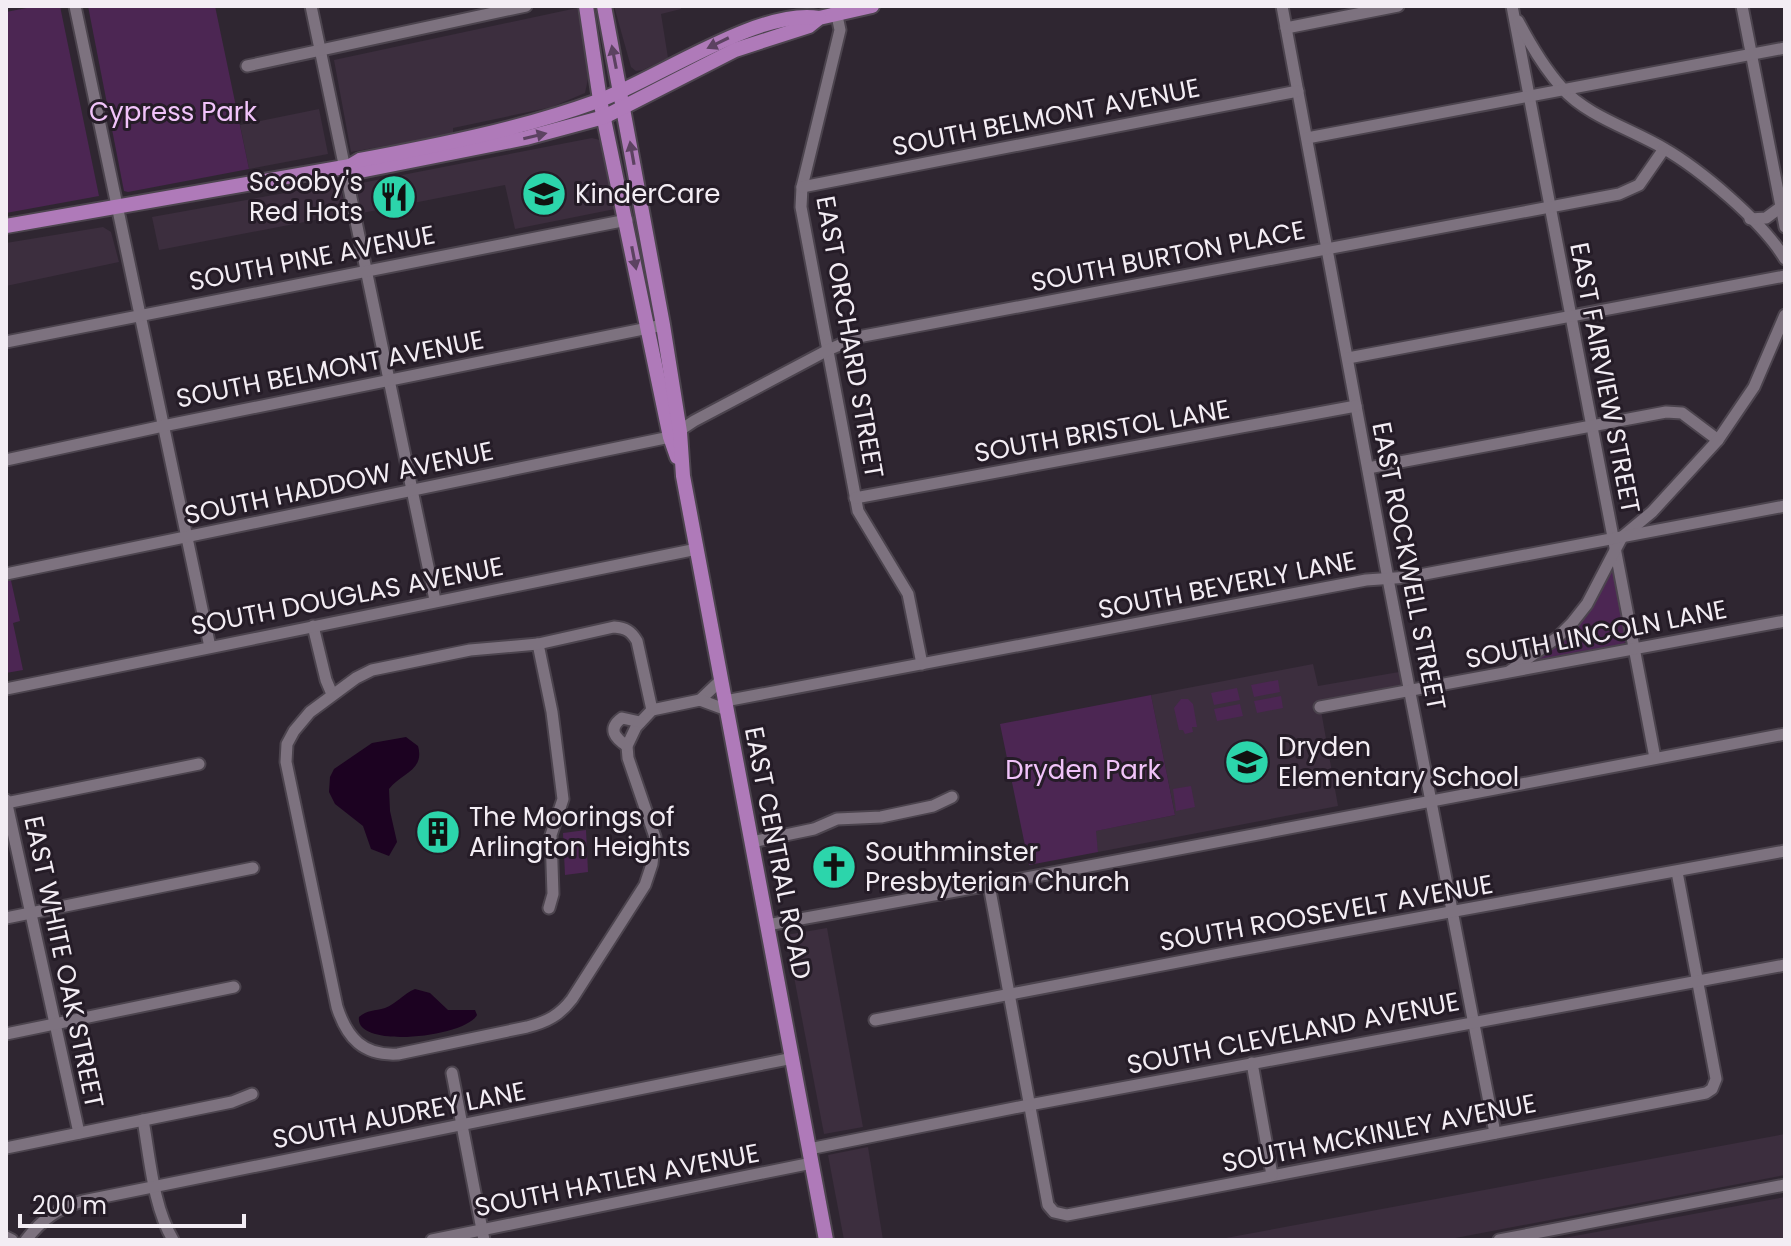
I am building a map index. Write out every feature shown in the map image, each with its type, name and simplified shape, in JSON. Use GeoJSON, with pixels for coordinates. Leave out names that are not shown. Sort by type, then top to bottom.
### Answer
{"type":"FeatureCollection","features":[{"type":"Feature","properties":{"kind":"main road","name":"EAST CENTRAL ROAD"},"geometry":{"type":"LineString","coordinates":[[586,6],[600,100],[627,220],[656,327]]}},
{"type":"Feature","properties":{"kind":"main road","name":"EAST CENTRAL ROAD"},"geometry":{"type":"LineString","coordinates":[[604,6],[624,108],[675,435],[826,1240]]}},
{"type":"Feature","properties":{"kind":"main road"},"geometry":{"type":"LineString","coordinates":[[347,167],[360,171],[526,138],[604,117],[735,50],[809,26],[836,10],[872,6]]}},
{"type":"Feature","properties":{"kind":"main road"},"geometry":{"type":"LineString","coordinates":[[6,226],[347,167],[360,160],[525,124],[600,100],[733,36],[805,15],[819,18]]}},
{"type":"Feature","properties":{"kind":"street"},"geometry":{"type":"LineString","coordinates":[[75,6],[210,647]]}},
{"type":"Feature","properties":{"kind":"street"},"geometry":{"type":"LineString","coordinates":[[311,6],[435,600]]}},
{"type":"Feature","properties":{"kind":"street"},"geometry":{"type":"LineString","coordinates":[[247,66],[526,6]]}},
{"type":"Feature","properties":{"kind":"street","name":"EAST ROCKWELL STREET"},"geometry":{"type":"LineString","coordinates":[[1282,6],[1495,1133]]}},
{"type":"Feature","properties":{"kind":"street"},"geometry":{"type":"LineString","coordinates":[[1286,28],[1398,6]]}},
{"type":"Feature","properties":{"kind":"street"},"geometry":{"type":"LineString","coordinates":[[1742,6],[1785,227]]}},
{"type":"Feature","properties":{"kind":"street"},"geometry":{"type":"LineString","coordinates":[[1512,8],[1527,39],[1563,90],[1594,111],[1664,149],[1720,191],[1769,237],[1785,259]]}},
{"type":"Feature","properties":{"kind":"street","name":"EAST FAIRVIEW STREET"},"geometry":{"type":"LineString","coordinates":[[1512,8],[1617,542],[1655,758]]}},
{"type":"Feature","properties":{"kind":"street","name":"EAST ORCHARD STREET"},"geometry":{"type":"LineString","coordinates":[[836,10],[840,30],[802,187],[801,207],[855,498],[863,521],[901,578],[908,594],[922,664]]}},
{"type":"Feature","properties":{"kind":"street"},"geometry":{"type":"LineString","coordinates":[[1307,138],[1785,48]]}},
{"type":"Feature","properties":{"kind":"street"},"geometry":{"type":"LineString","coordinates":[[1594,111],[1593,98],[1598,83]]}},
{"type":"Feature","properties":{"kind":"street","name":"SOUTH BELMONT AVENUE"},"geometry":{"type":"LineString","coordinates":[[802,187],[1298,91]]}},
{"type":"Feature","properties":{"kind":"street","name":"SOUTH BURTON PLACE"},"geometry":{"type":"LineString","coordinates":[[675,435],[694,421],[858,337],[1629,191],[1639,185],[1664,149]]}},
{"type":"Feature","properties":{"kind":"street"},"geometry":{"type":"LineString","coordinates":[[1750,219],[1766,218],[1781,207]]}},
{"type":"Feature","properties":{"kind":"street","name":"SOUTH PINE AVENUE"},"geometry":{"type":"LineString","coordinates":[[6,342],[627,220]]}},
{"type":"Feature","properties":{"kind":"street"},"geometry":{"type":"LineString","coordinates":[[1348,358],[1785,276]]}},
{"type":"Feature","properties":{"kind":"street"},"geometry":{"type":"LineString","coordinates":[[1507,673],[1558,637],[1572,623],[1587,604],[1617,542],[1651,513],[1718,440],[1754,387],[1781,333],[1785,315]]}},
{"type":"Feature","properties":{"kind":"street","name":"SOUTH BELMONT AVENUE"},"geometry":{"type":"LineString","coordinates":[[6,460],[656,327]]}},
{"type":"Feature","properties":{"kind":"street","name":"SOUTH BRISTOL LANE"},"geometry":{"type":"LineString","coordinates":[[855,498],[1356,406]]}},
{"type":"Feature","properties":{"kind":"street"},"geometry":{"type":"LineString","coordinates":[[1368,468],[1674,412],[1682,413],[1718,440]]}},
{"type":"Feature","properties":{"kind":"street","name":"SOUTH HADDOW AVENUE"},"geometry":{"type":"LineString","coordinates":[[6,574],[675,435]]}},
{"type":"Feature","properties":{"kind":"street","name":"SOUTH BEVERLY LANE"},"geometry":{"type":"LineString","coordinates":[[726,705],[922,664],[1366,580],[1617,542],[1785,506]]}},
{"type":"Feature","properties":{"kind":"street"},"geometry":{"type":"LineString","coordinates":[[1651,513],[1657,531]]}},
{"type":"Feature","properties":{"kind":"street","name":"SOUTH DOUGLAS AVENUE"},"geometry":{"type":"LineString","coordinates":[[6,689],[697,549]]}},
{"type":"Feature","properties":{"kind":"street","name":"SOUTH LINCOLN LANE"},"geometry":{"type":"LineString","coordinates":[[1320,707],[1785,621]]}},
{"type":"Feature","properties":{"kind":"street"},"geometry":{"type":"LineString","coordinates":[[313,626],[332,694]]}},
{"type":"Feature","properties":{"kind":"street"},"geometry":{"type":"LineString","coordinates":[[652,710],[640,651],[631,632],[623,627],[614,627],[538,644],[470,650],[372,670],[332,694],[294,731],[287,744],[286,762],[337,1007],[347,1032],[364,1048],[382,1055],[398,1054],[548,1021],[572,999],[645,885],[655,851],[652,827],[630,766],[627,746],[640,722],[652,710],[700,700],[726,705]]}},
{"type":"Feature","properties":{"kind":"street"},"geometry":{"type":"LineString","coordinates":[[538,644],[552,712],[563,799],[551,835],[553,894],[549,908]]}},
{"type":"Feature","properties":{"kind":"street"},"geometry":{"type":"LineString","coordinates":[[700,700],[721,680]]}},
{"type":"Feature","properties":{"kind":"street"},"geometry":{"type":"LineString","coordinates":[[627,746],[615,738],[613,731],[616,723],[622,718],[640,722]]}},
{"type":"Feature","properties":{"kind":"street"},"geometry":{"type":"LineString","coordinates":[[767,925],[1785,734]]}},
{"type":"Feature","properties":{"kind":"street"},"geometry":{"type":"LineString","coordinates":[[6,802],[199,764]]}},
{"type":"Feature","properties":{"kind":"street"},"geometry":{"type":"LineString","coordinates":[[752,842],[814,829],[837,819],[881,817],[933,806],[952,797]]}},
{"type":"Feature","properties":{"kind":"street","name":"EAST WHITE OAK STREET"},"geometry":{"type":"LineString","coordinates":[[6,802],[79,1133]]}},
{"type":"Feature","properties":{"kind":"street","name":"SOUTH ROOSEVELT AVENUE"},"geometry":{"type":"LineString","coordinates":[[875,1020],[1785,851]]}},
{"type":"Feature","properties":{"kind":"street"},"geometry":{"type":"LineString","coordinates":[[6,918],[253,868]]}},
{"type":"Feature","properties":{"kind":"street"},"geometry":{"type":"LineString","coordinates":[[1677,872],[1699,981]]}},
{"type":"Feature","properties":{"kind":"street"},"geometry":{"type":"LineString","coordinates":[[989,885],[1029,1105]]}},
{"type":"Feature","properties":{"kind":"street","name":"SOUTH CLEVELAND AVENUE"},"geometry":{"type":"LineString","coordinates":[[810,1156],[1029,1105],[1785,965]]}},
{"type":"Feature","properties":{"kind":"street","name":"SOUTH MCKINLEY AVENUE"},"geometry":{"type":"LineString","coordinates":[[1029,1105],[1048,1205],[1054,1212],[1067,1215],[1706,1093],[1712,1089],[1716,1079],[1699,981]]}},
{"type":"Feature","properties":{"kind":"street"},"geometry":{"type":"LineString","coordinates":[[6,1034],[234,987]]}},
{"type":"Feature","properties":{"kind":"street","name":"SOUTH AUDREY LANE"},"geometry":{"type":"LineString","coordinates":[[26,1240],[37,1226],[63,1207],[793,1058]]}},
{"type":"Feature","properties":{"kind":"street"},"geometry":{"type":"LineString","coordinates":[[1252,1063],[1272,1175]]}},
{"type":"Feature","properties":{"kind":"street"},"geometry":{"type":"LineString","coordinates":[[452,1073],[483,1234]]}},
{"type":"Feature","properties":{"kind":"street"},"geometry":{"type":"LineString","coordinates":[[6,1148],[232,1102],[252,1094]]}},
{"type":"Feature","properties":{"kind":"street"},"geometry":{"type":"LineString","coordinates":[[143,1120],[156,1187],[173,1240]]}},
{"type":"Feature","properties":{"kind":"street","name":"SOUTH HATLEN AVENUE"},"geometry":{"type":"LineString","coordinates":[[432,1240],[483,1234],[810,1156]]}},
{"type":"Feature","properties":{"kind":"street"},"geometry":{"type":"LineString","coordinates":[[1499,1240],[1785,1185]]}},
{"type":"Feature","properties":{"kind":"street"},"geometry":{"type":"LineString","coordinates":[[6,1237],[12,1240]]}},
{"type":"Feature","properties":{"kind":"shaded area"},"geometry":{"type":"Polygon","coordinates":[[[614,6],[681,6],[681,9],[661,14],[668,58],[643,70],[636,71],[631,67],[614,6]]]}},
{"type":"Feature","properties":{"kind":"shaded area"},"geometry":{"type":"Polygon","coordinates":[[[577,8],[587,57],[585,93],[552,107],[453,128],[453,134],[351,152],[334,60],[577,8]]]}},
{"type":"Feature","properties":{"kind":"shaded area"},"geometry":{"type":"Polygon","coordinates":[[[319,109],[328,154],[249,169],[240,125],[319,109]]]}},
{"type":"Feature","properties":{"kind":"shaded area"},"geometry":{"type":"Polygon","coordinates":[[[592,138],[600,140],[604,146],[615,209],[515,229],[505,185],[362,213],[356,184],[592,138]]]}},
{"type":"Feature","properties":{"kind":"shaded area"},"geometry":{"type":"Polygon","coordinates":[[[340,183],[346,214],[159,250],[152,217],[340,183]]]}},
{"type":"Feature","properties":{"kind":"shaded area"},"geometry":{"type":"Polygon","coordinates":[[[103,227],[111,232],[119,262],[6,286],[6,243],[103,227]]]}},
{"type":"Feature","properties":{"kind":"shaded area","name":"Dryden Elementary School"},"geometry":{"type":"Polygon","coordinates":[[[1313,664],[1318,686],[1399,672],[1402,688],[1320,705],[1338,806],[1098,852],[1095,831],[1175,815],[1151,695],[1313,664]]]}},
{"type":"Feature","properties":{"kind":"shaded area"},"geometry":{"type":"Polygon","coordinates":[[[406,737],[418,746],[418,761],[389,789],[397,842],[389,856],[371,849],[363,826],[335,804],[329,792],[330,777],[334,769],[372,743],[406,737]]]}},
{"type":"Feature","properties":{"kind":"shaded area"},"geometry":{"type":"Polygon","coordinates":[[[827,928],[863,1127],[824,1134],[786,935],[827,928]]]}},
{"type":"Feature","properties":{"kind":"shaded area"},"geometry":{"type":"Polygon","coordinates":[[[415,989],[430,993],[448,1010],[475,1010],[477,1015],[469,1023],[453,1029],[412,1037],[374,1034],[362,1027],[359,1017],[389,1006],[415,989]]]}},
{"type":"Feature","properties":{"kind":"shaded area"},"geometry":{"type":"Polygon","coordinates":[[[1785,1134],[1785,1175],[1445,1240],[1215,1240],[1785,1134]]]}},
{"type":"Feature","properties":{"kind":"shaded area"},"geometry":{"type":"Polygon","coordinates":[[[868,1147],[883,1240],[844,1240],[828,1155],[868,1147]]]}},
{"type":"Feature","properties":{"kind":"shaded area"},"geometry":{"type":"Polygon","coordinates":[[[1785,1197],[1785,1240],[1553,1240],[1785,1197]]]}},
{"type":"Feature","properties":{"kind":"green space"},"geometry":{"type":"Polygon","coordinates":[[[37,6],[60,6],[99,196],[6,213],[6,12],[37,6]]]}},
{"type":"Feature","properties":{"kind":"green space","name":"Cypress Park"},"geometry":{"type":"Polygon","coordinates":[[[88,6],[215,6],[249,169],[124,191],[88,6]]]}},
{"type":"Feature","properties":{"kind":"green space"},"geometry":{"type":"Polygon","coordinates":[[[6,558],[20,621],[13,623],[23,670],[6,673],[6,558]]]}},
{"type":"Feature","properties":{"kind":"green space"},"geometry":{"type":"Polygon","coordinates":[[[1613,568],[1626,640],[1624,644],[1538,663],[1536,660],[1588,614],[1613,568]]]}},
{"type":"Feature","properties":{"kind":"green space"},"geometry":{"type":"Polygon","coordinates":[[[1278,680],[1280,692],[1254,697],[1251,685],[1278,680]]]}},
{"type":"Feature","properties":{"kind":"green space"},"geometry":{"type":"Polygon","coordinates":[[[1237,688],[1240,700],[1214,705],[1211,693],[1237,688]]]}},
{"type":"Feature","properties":{"kind":"green space","name":"Dryden Park"},"geometry":{"type":"Polygon","coordinates":[[[1151,695],[1175,815],[1096,831],[1098,852],[1029,865],[1000,724],[1151,695]]]}},
{"type":"Feature","properties":{"kind":"green space"},"geometry":{"type":"Polygon","coordinates":[[[1281,696],[1283,708],[1257,713],[1254,701],[1281,696]]]}},
{"type":"Feature","properties":{"kind":"green space"},"geometry":{"type":"Polygon","coordinates":[[[1181,699],[1188,699],[1193,704],[1197,727],[1192,727],[1193,732],[1185,734],[1179,730],[1174,708],[1181,699]]]}},
{"type":"Feature","properties":{"kind":"green space"},"geometry":{"type":"Polygon","coordinates":[[[1240,704],[1243,716],[1217,721],[1214,709],[1240,704]]]}},
{"type":"Feature","properties":{"kind":"green space"},"geometry":{"type":"Polygon","coordinates":[[[1191,786],[1195,807],[1176,811],[1173,789],[1191,786]]]}},
{"type":"Feature","properties":{"kind":"green space"},"geometry":{"type":"Polygon","coordinates":[[[586,830],[588,872],[565,875],[563,833],[586,830]]]}},
{"type":"Feature","properties":{"kind":"place","name":"KinderCare"},"geometry":{"type":"Point","coordinates":[544,194]}},
{"type":"Feature","properties":{"kind":"place","name":"Scooby's Red Hots"},"geometry":{"type":"Point","coordinates":[394,197]}},
{"type":"Feature","properties":{"kind":"place","name":"Dryden Elementary School"},"geometry":{"type":"Point","coordinates":[1247,762]}},
{"type":"Feature","properties":{"kind":"place","name":"The Moorings of Arlington Heights"},"geometry":{"type":"Point","coordinates":[438,832]}},
{"type":"Feature","properties":{"kind":"place","name":"Southminster Presbyterian Church"},"geometry":{"type":"Point","coordinates":[834,867]}}]}
